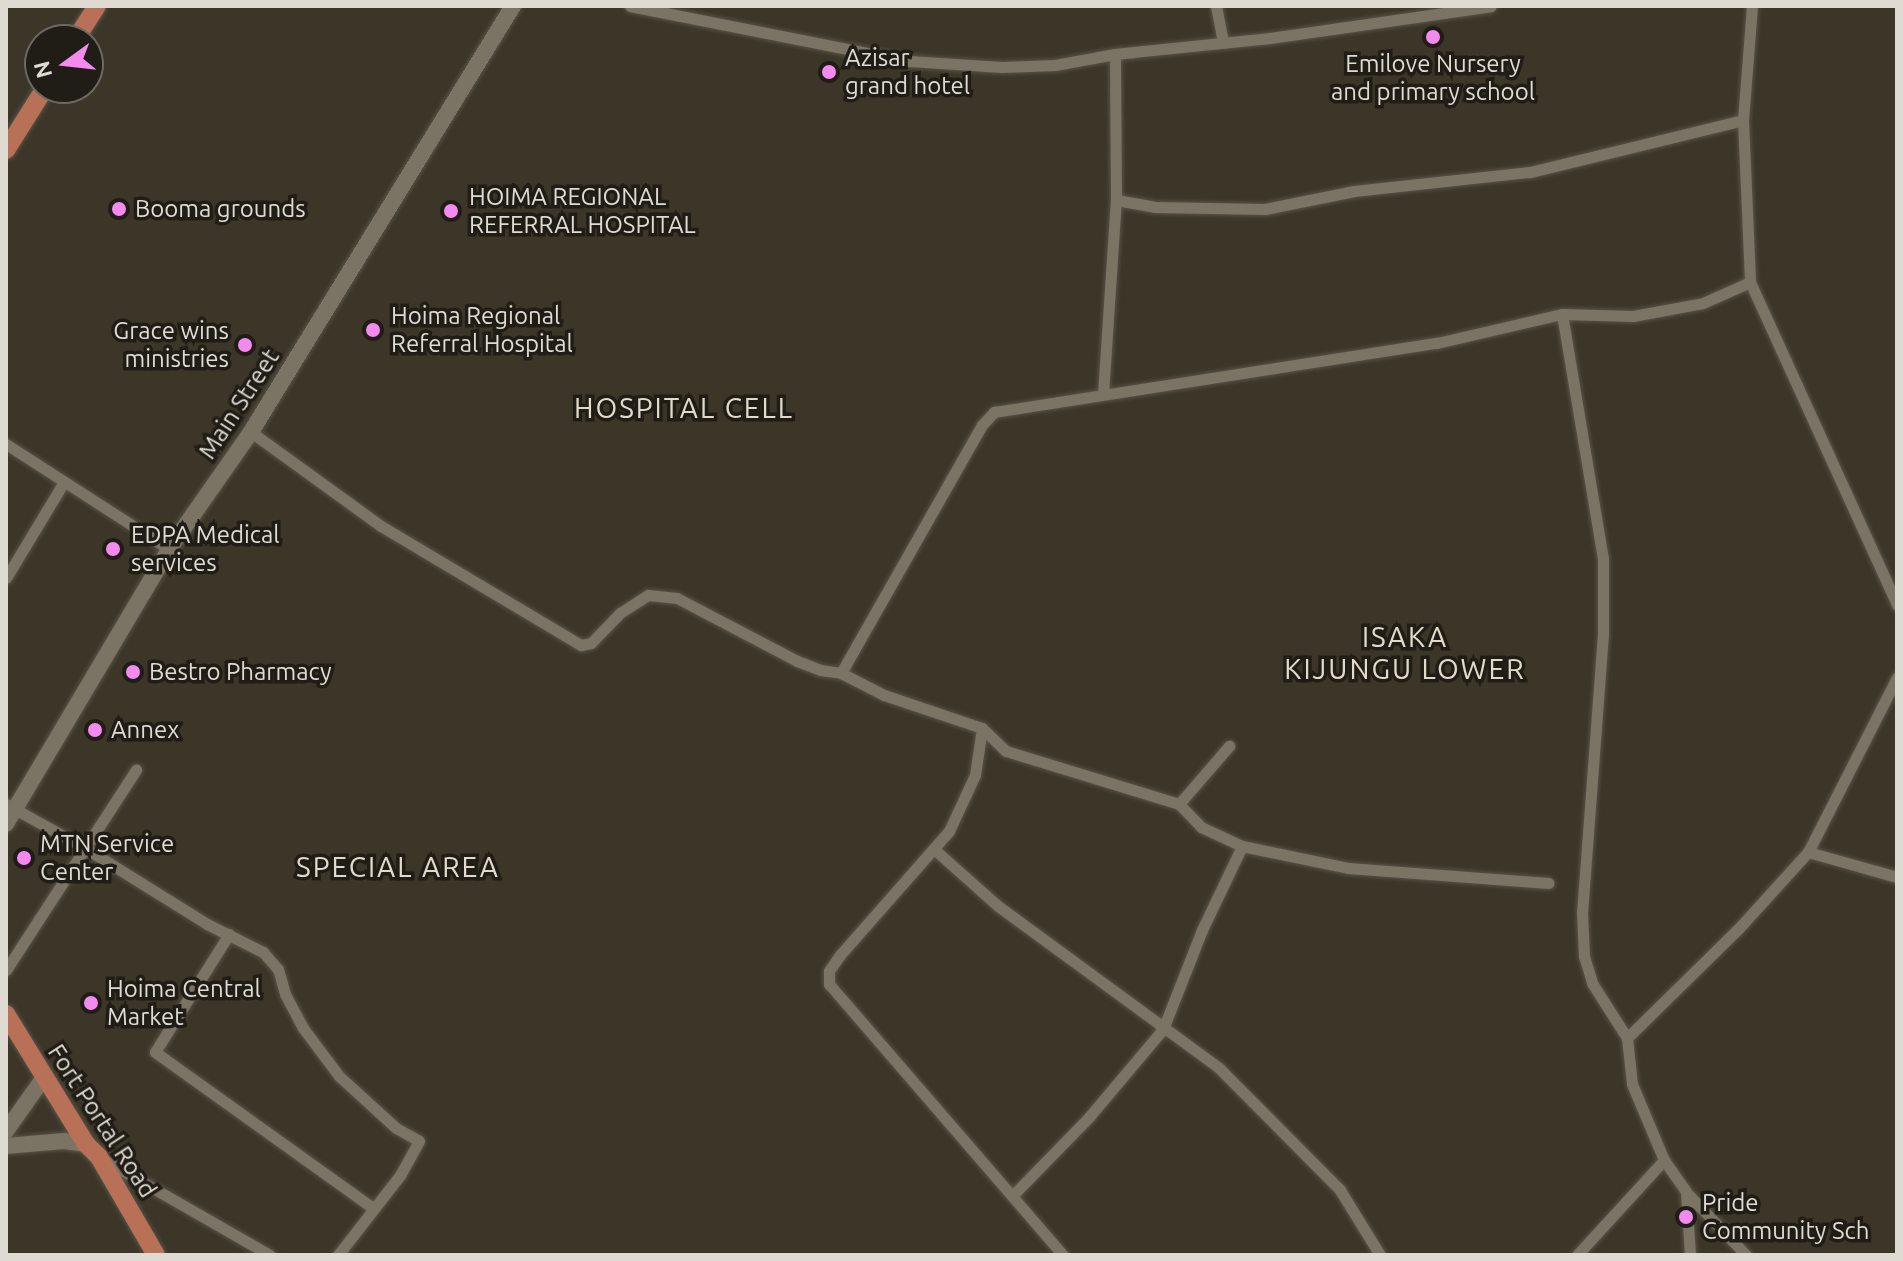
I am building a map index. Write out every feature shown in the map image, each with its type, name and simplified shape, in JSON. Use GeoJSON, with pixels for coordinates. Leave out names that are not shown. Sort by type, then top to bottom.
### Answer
{"type":"FeatureCollection","features":[{"type":"Feature","properties":{"kind":"main road"},"geometry":{"type":"LineString","coordinates":[[85,24],[97,6]]}},
{"type":"Feature","properties":{"kind":"main road"},"geometry":{"type":"LineString","coordinates":[[6,150],[35,104]]}},
{"type":"Feature","properties":{"kind":"main road","name":"Fort Portal Road"},"geometry":{"type":"LineString","coordinates":[[6,1014],[156,1255]]}},
{"type":"Feature","properties":{"kind":"street"},"geometry":{"type":"LineString","coordinates":[[630,6],[909,61],[1002,67],[1055,65],[1115,54],[1284,37],[1491,6]]}},
{"type":"Feature","properties":{"kind":"street"},"geometry":{"type":"LineString","coordinates":[[1216,6],[1223,41]]}},
{"type":"Feature","properties":{"kind":"street"},"geometry":{"type":"LineString","coordinates":[[1752,6],[1743,120],[1750,282],[1897,605]]}},
{"type":"Feature","properties":{"kind":"street","name":"Main Street"},"geometry":{"type":"LineString","coordinates":[[6,824],[11,807],[169,549],[251,432],[512,8]]}},
{"type":"Feature","properties":{"kind":"street"},"geometry":{"type":"LineString","coordinates":[[1103,394],[1116,200],[1115,54]]}},
{"type":"Feature","properties":{"kind":"street"},"geometry":{"type":"LineString","coordinates":[[1116,200],[1154,207],[1265,209],[1354,191],[1530,172],[1743,120]]}},
{"type":"Feature","properties":{"kind":"street"},"geometry":{"type":"LineString","coordinates":[[841,673],[987,417],[994,412],[1437,343],[1562,314],[1633,316],[1703,303],[1750,282]]}},
{"type":"Feature","properties":{"kind":"street"},"geometry":{"type":"LineString","coordinates":[[1562,314],[1603,558],[1605,592],[1582,912],[1584,956],[1592,983],[1627,1038],[1632,1084],[1664,1160],[1686,1192],[1746,1255]]}},
{"type":"Feature","properties":{"kind":"street"},"geometry":{"type":"LineString","coordinates":[[251,432],[381,526],[581,645],[591,643],[620,613],[648,595],[677,598],[797,661],[841,673],[884,695],[982,728],[1006,751],[1179,804],[1201,827],[1242,846],[1348,868],[1548,883]]}},
{"type":"Feature","properties":{"kind":"street"},"geometry":{"type":"LineString","coordinates":[[6,444],[169,549]]}},
{"type":"Feature","properties":{"kind":"street"},"geometry":{"type":"LineString","coordinates":[[6,578],[64,482]]}},
{"type":"Feature","properties":{"kind":"street"},"geometry":{"type":"LineString","coordinates":[[1627,1038],[1739,928],[1808,852],[1897,677]]}},
{"type":"Feature","properties":{"kind":"street"},"geometry":{"type":"LineString","coordinates":[[982,728],[975,775],[949,831],[840,955],[829,971],[829,984],[1063,1255]]}},
{"type":"Feature","properties":{"kind":"street"},"geometry":{"type":"LineString","coordinates":[[1179,804],[1229,746]]}},
{"type":"Feature","properties":{"kind":"street"},"geometry":{"type":"LineString","coordinates":[[6,970],[136,770]]}},
{"type":"Feature","properties":{"kind":"street"},"geometry":{"type":"LineString","coordinates":[[11,807],[85,848],[207,924],[263,952],[278,969],[285,994],[303,1028],[339,1076],[396,1128],[419,1141],[401,1174],[338,1255]]}},
{"type":"Feature","properties":{"kind":"street"},"geometry":{"type":"LineString","coordinates":[[1013,1195],[1089,1117],[1163,1029],[1202,930],[1242,846]]}},
{"type":"Feature","properties":{"kind":"street"},"geometry":{"type":"LineString","coordinates":[[935,850],[998,906],[1219,1068],[1297,1143],[1340,1190],[1380,1255]]}},
{"type":"Feature","properties":{"kind":"street"},"geometry":{"type":"LineString","coordinates":[[1808,852],[1897,877]]}},
{"type":"Feature","properties":{"kind":"street"},"geometry":{"type":"LineString","coordinates":[[229,934],[155,1052],[373,1208]]}},
{"type":"Feature","properties":{"kind":"street"},"geometry":{"type":"LineString","coordinates":[[6,1131],[45,1076]]}},
{"type":"Feature","properties":{"kind":"street"},"geometry":{"type":"LineString","coordinates":[[6,1146],[64,1141],[93,1150],[270,1255]]}},
{"type":"Feature","properties":{"kind":"street"},"geometry":{"type":"LineString","coordinates":[[1577,1255],[1664,1160]]}},
{"type":"Feature","properties":{"kind":"street"},"geometry":{"type":"LineString","coordinates":[[1686,1192],[1690,1255]]}},
{"type":"Feature","properties":{"kind":"place","name":"Emilove Nursery and primary school"},"geometry":{"type":"Point","coordinates":[1433,37]}},
{"type":"Feature","properties":{"kind":"place","name":"Azisar grand hotel"},"geometry":{"type":"Point","coordinates":[829,72]}},
{"type":"Feature","properties":{"kind":"place","name":"Booma grounds"},"geometry":{"type":"Point","coordinates":[119,209]}},
{"type":"Feature","properties":{"kind":"place","name":"HOIMA REGIONAL REFERRAL HOSPITAL"},"geometry":{"type":"Point","coordinates":[451,211]}},
{"type":"Feature","properties":{"kind":"place","name":"Hoima Regional Referral Hospital"},"geometry":{"type":"Point","coordinates":[373,330]}},
{"type":"Feature","properties":{"kind":"place","name":"Grace wins ministries"},"geometry":{"type":"Point","coordinates":[245,345]}},
{"type":"Feature","properties":{"kind":"place","name":"EDPA Medical services"},"geometry":{"type":"Point","coordinates":[113,549]}},
{"type":"Feature","properties":{"kind":"place","name":"Bestro Pharmacy"},"geometry":{"type":"Point","coordinates":[133,672]}},
{"type":"Feature","properties":{"kind":"place","name":"Annex"},"geometry":{"type":"Point","coordinates":[95,730]}},
{"type":"Feature","properties":{"kind":"place","name":"MTN Service Center"},"geometry":{"type":"Point","coordinates":[24,858]}},
{"type":"Feature","properties":{"kind":"place","name":"Hoima Central Market"},"geometry":{"type":"Point","coordinates":[91,1003]}},
{"type":"Feature","properties":{"kind":"place","name":"Pride Community Sch"},"geometry":{"type":"Point","coordinates":[1686,1217]}},
{"type":"Feature","properties":{"kind":"district","name":"HOSPITAL CELL"},"geometry":{"type":"Point","coordinates":[684,408]}},
{"type":"Feature","properties":{"kind":"district","name":"ISAKA KIJUNGU LOWER"},"geometry":{"type":"Point","coordinates":[1405,653]}},
{"type":"Feature","properties":{"kind":"district","name":"SPECIAL AREA"},"geometry":{"type":"Point","coordinates":[398,867]}}]}
